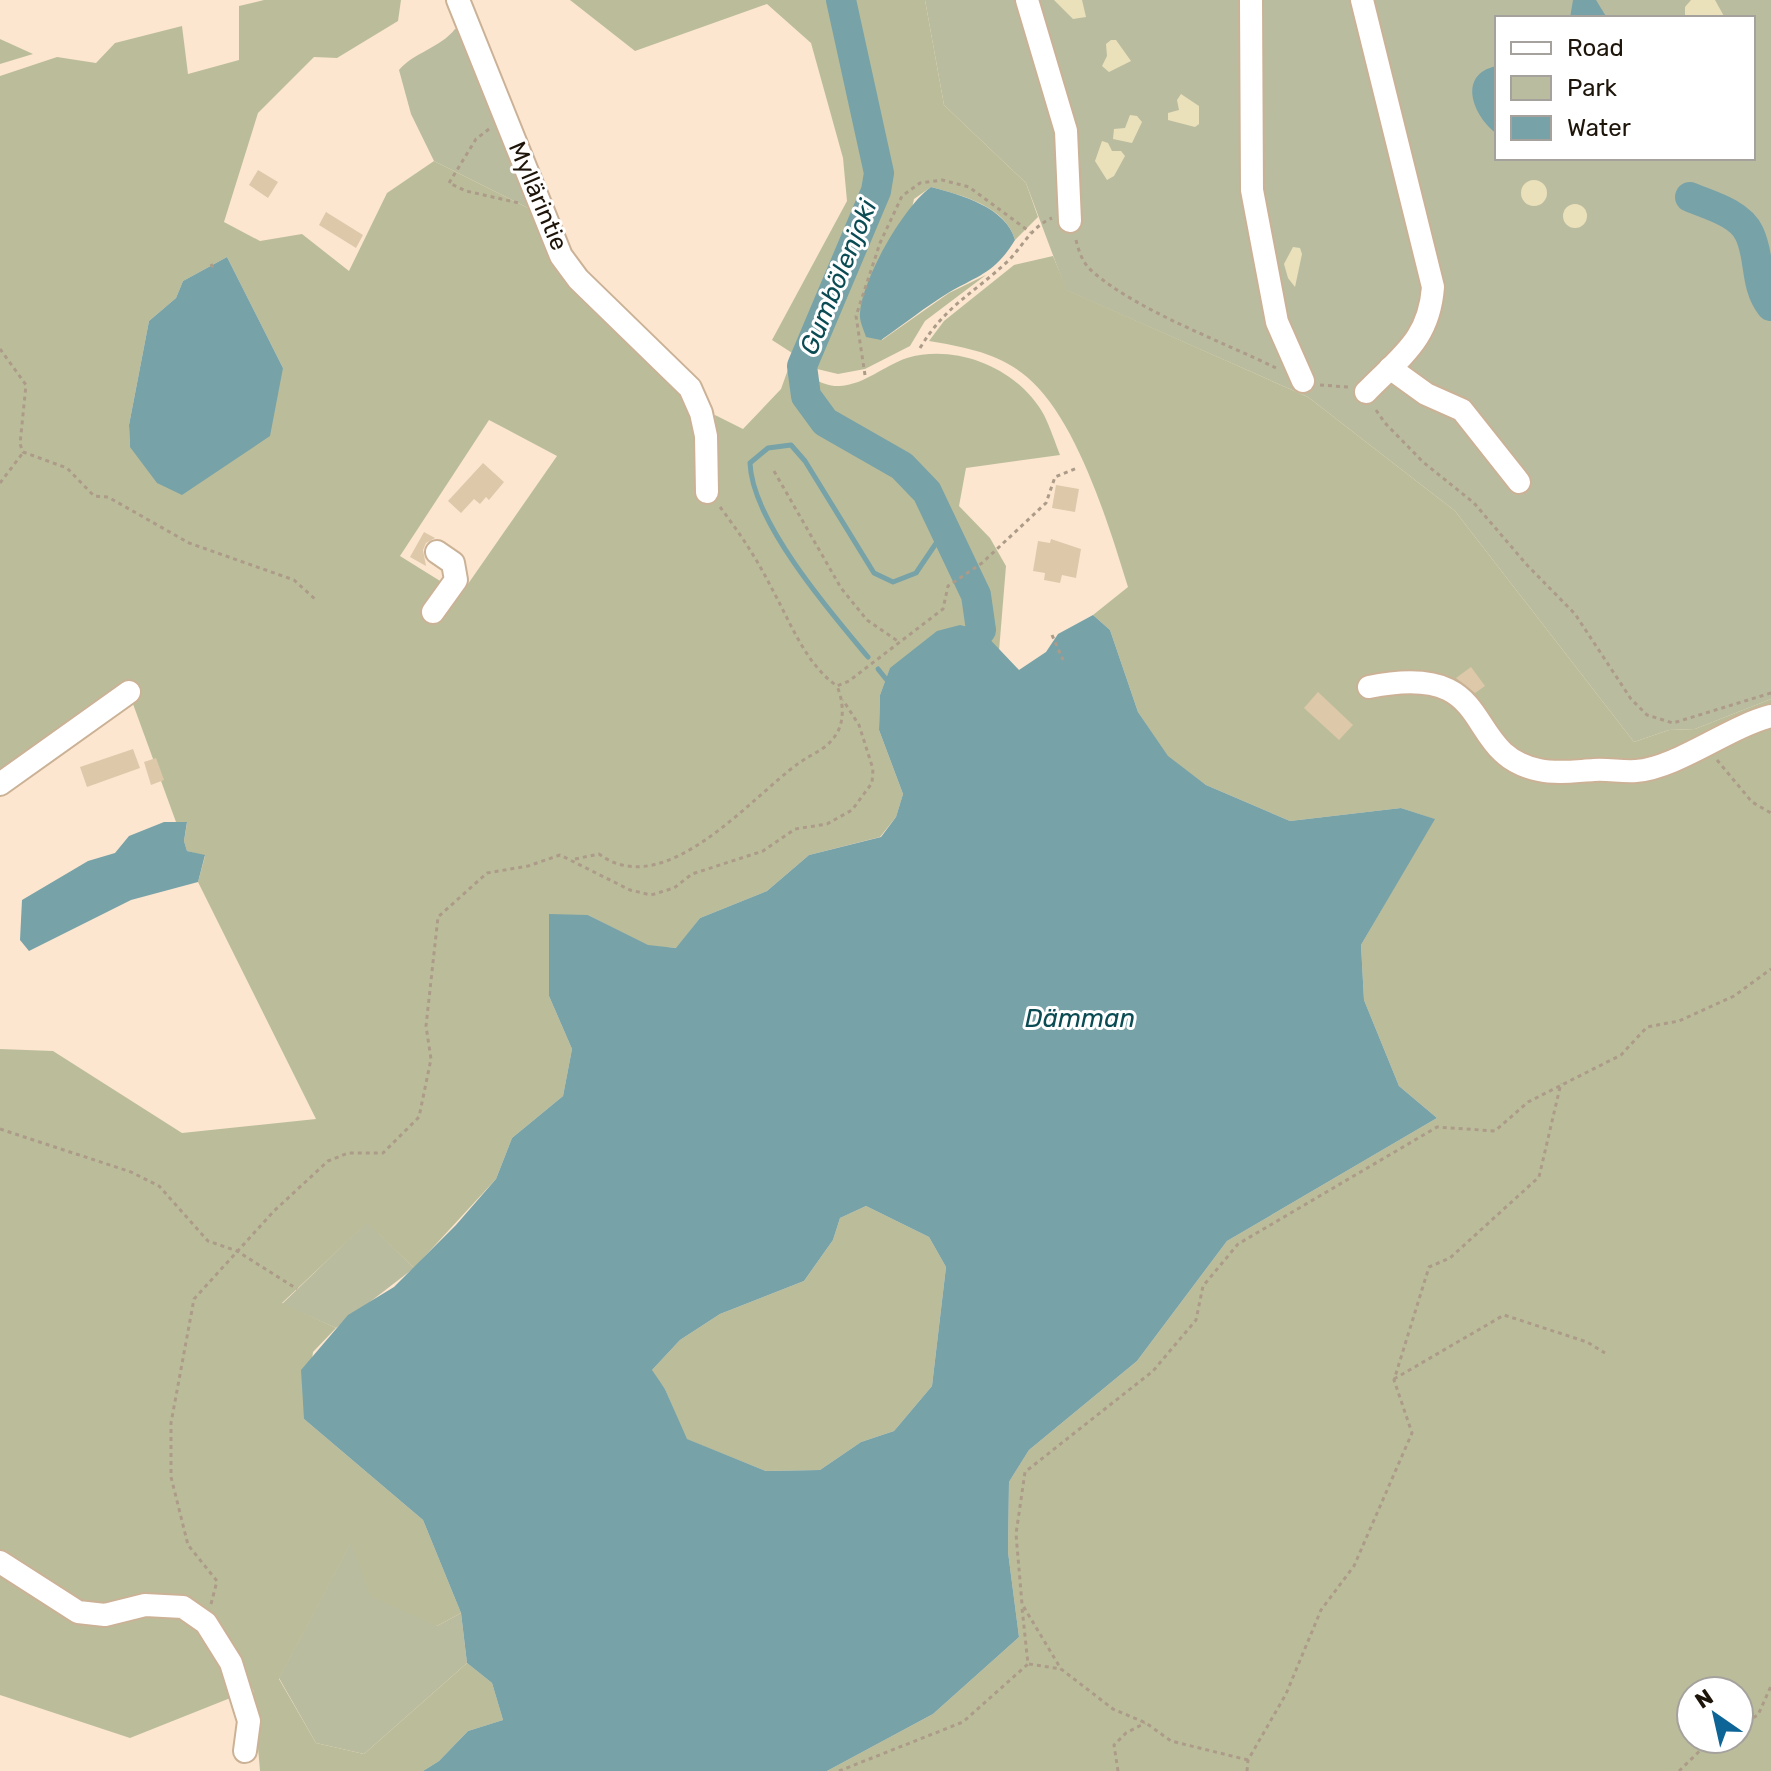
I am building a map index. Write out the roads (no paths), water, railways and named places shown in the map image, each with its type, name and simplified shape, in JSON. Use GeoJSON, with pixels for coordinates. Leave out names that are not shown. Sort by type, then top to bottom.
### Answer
{"type":"FeatureCollection","features":[{"type":"Feature","properties":{"kind":"street","name":"Myllärintie"},"geometry":{"type":"LineString","coordinates":[[458,0],[561,256],[578,279],[690,388],[701,413],[706,436],[707,492]]}},
{"type":"Feature","properties":{"kind":"street"},"geometry":{"type":"LineString","coordinates":[[1027,0],[1066,131],[1070,221]]}},
{"type":"Feature","properties":{"kind":"street"},"geometry":{"type":"LineString","coordinates":[[1251,0],[1252,190],[1277,322],[1303,381]]}},
{"type":"Feature","properties":{"kind":"street"},"geometry":{"type":"LineString","coordinates":[[1362,0],[1433,287],[1431,310],[1422,334],[1366,392]]}},
{"type":"Feature","properties":{"kind":"street"},"geometry":{"type":"LineString","coordinates":[[1390,368],[1426,394],[1462,410],[1519,482]]}},
{"type":"Feature","properties":{"kind":"street"},"geometry":{"type":"LineString","coordinates":[[433,612],[456,580],[453,563],[437,552]]}},
{"type":"Feature","properties":{"kind":"street"},"geometry":{"type":"LineString","coordinates":[[1369,687],[1395,682],[1433,683],[1449,688],[1464,699],[1504,752],[1518,764],[1541,771],[1636,771],[1771,716]]}},
{"type":"Feature","properties":{"kind":"street"},"geometry":{"type":"LineString","coordinates":[[0,784],[25,770],[129,692]]}},
{"type":"Feature","properties":{"kind":"street"},"geometry":{"type":"LineString","coordinates":[[0,1562],[78,1612],[105,1615],[145,1605],[183,1607],[206,1623],[231,1663],[249,1721],[245,1751]]}},
{"type":"Feature","properties":{"kind":"water"},"geometry":{"type":"Polygon","coordinates":[[[1573,0],[1596,0],[1606,16],[1570,16],[1573,0]]]}},
{"type":"Feature","properties":{"kind":"water"},"geometry":{"type":"Polygon","coordinates":[[[1495,67],[1495,132],[1481,117],[1473,97],[1476,78],[1495,67]]]}},
{"type":"Feature","properties":{"kind":"water"},"geometry":{"type":"Polygon","coordinates":[[[931,187],[981,204],[1002,219],[1015,240],[986,272],[939,298],[881,340],[866,337],[860,313],[876,263],[897,226],[931,187]]]}},
{"type":"Feature","properties":{"kind":"water"},"geometry":{"type":"Polygon","coordinates":[[[227,257],[283,368],[270,436],[182,495],[157,483],[130,447],[129,425],[149,321],[176,298],[183,281],[227,257]]]}},
{"type":"Feature","properties":{"kind":"water","name":"Dämman"},"geometry":{"type":"Polygon","coordinates":[[[1093,615],[1110,630],[1138,712],[1168,756],[1206,785],[1290,821],[1401,808],[1435,819],[1361,945],[1364,1000],[1399,1086],[1437,1118],[1227,1241],[1137,1361],[1029,1450],[1009,1482],[1008,1552],[1019,1637],[933,1714],[827,1771],[423,1771],[439,1761],[468,1731],[503,1720],[492,1683],[467,1663],[461,1613],[423,1520],[304,1419],[301,1370],[348,1315],[394,1287],[456,1225],[496,1179],[512,1138],[563,1096],[572,1049],[549,996],[549,914],[588,915],[648,945],[676,948],[700,918],[767,891],[809,855],[881,837],[896,817],[903,794],[879,730],[880,695],[890,668],[937,631],[960,625],[981,630],[1019,670],[1046,652],[1058,634],[1093,615]],[[866,1206],[840,1218],[833,1240],[804,1281],[720,1314],[680,1340],[652,1370],[665,1389],[687,1439],[766,1471],[820,1470],[861,1442],[894,1431],[932,1386],[946,1267],[929,1237],[866,1206]]]}},
{"type":"Feature","properties":{"kind":"water"},"geometry":{"type":"Polygon","coordinates":[[[164,822],[187,822],[184,841],[187,851],[205,855],[198,882],[131,900],[29,951],[20,940],[22,900],[88,861],[115,853],[129,836],[164,822]]]}},
{"type":"Feature","properties":{"kind":"waterway","name":"Gumbölenjoki"},"geometry":{"type":"LineString","coordinates":[[841,0],[879,173],[876,191],[802,366],[806,396],[825,422],[902,466],[927,492],[976,595],[981,630]]}},
{"type":"Feature","properties":{"kind":"waterway"},"geometry":{"type":"LineString","coordinates":[[1690,197],[1723,210],[1745,226],[1753,242],[1762,289],[1771,306]]}},
{"type":"Feature","properties":{"kind":"waterway"},"geometry":{"type":"LineString","coordinates":[[868,657],[814,591],[778,538],[754,486],[750,463],[768,448],[791,445],[805,461],[874,573],[893,582],[916,573],[943,533]]}},
{"type":"Feature","properties":{"kind":"waterway"},"geometry":{"type":"LineString","coordinates":[[878,669],[886,679]]}}]}
